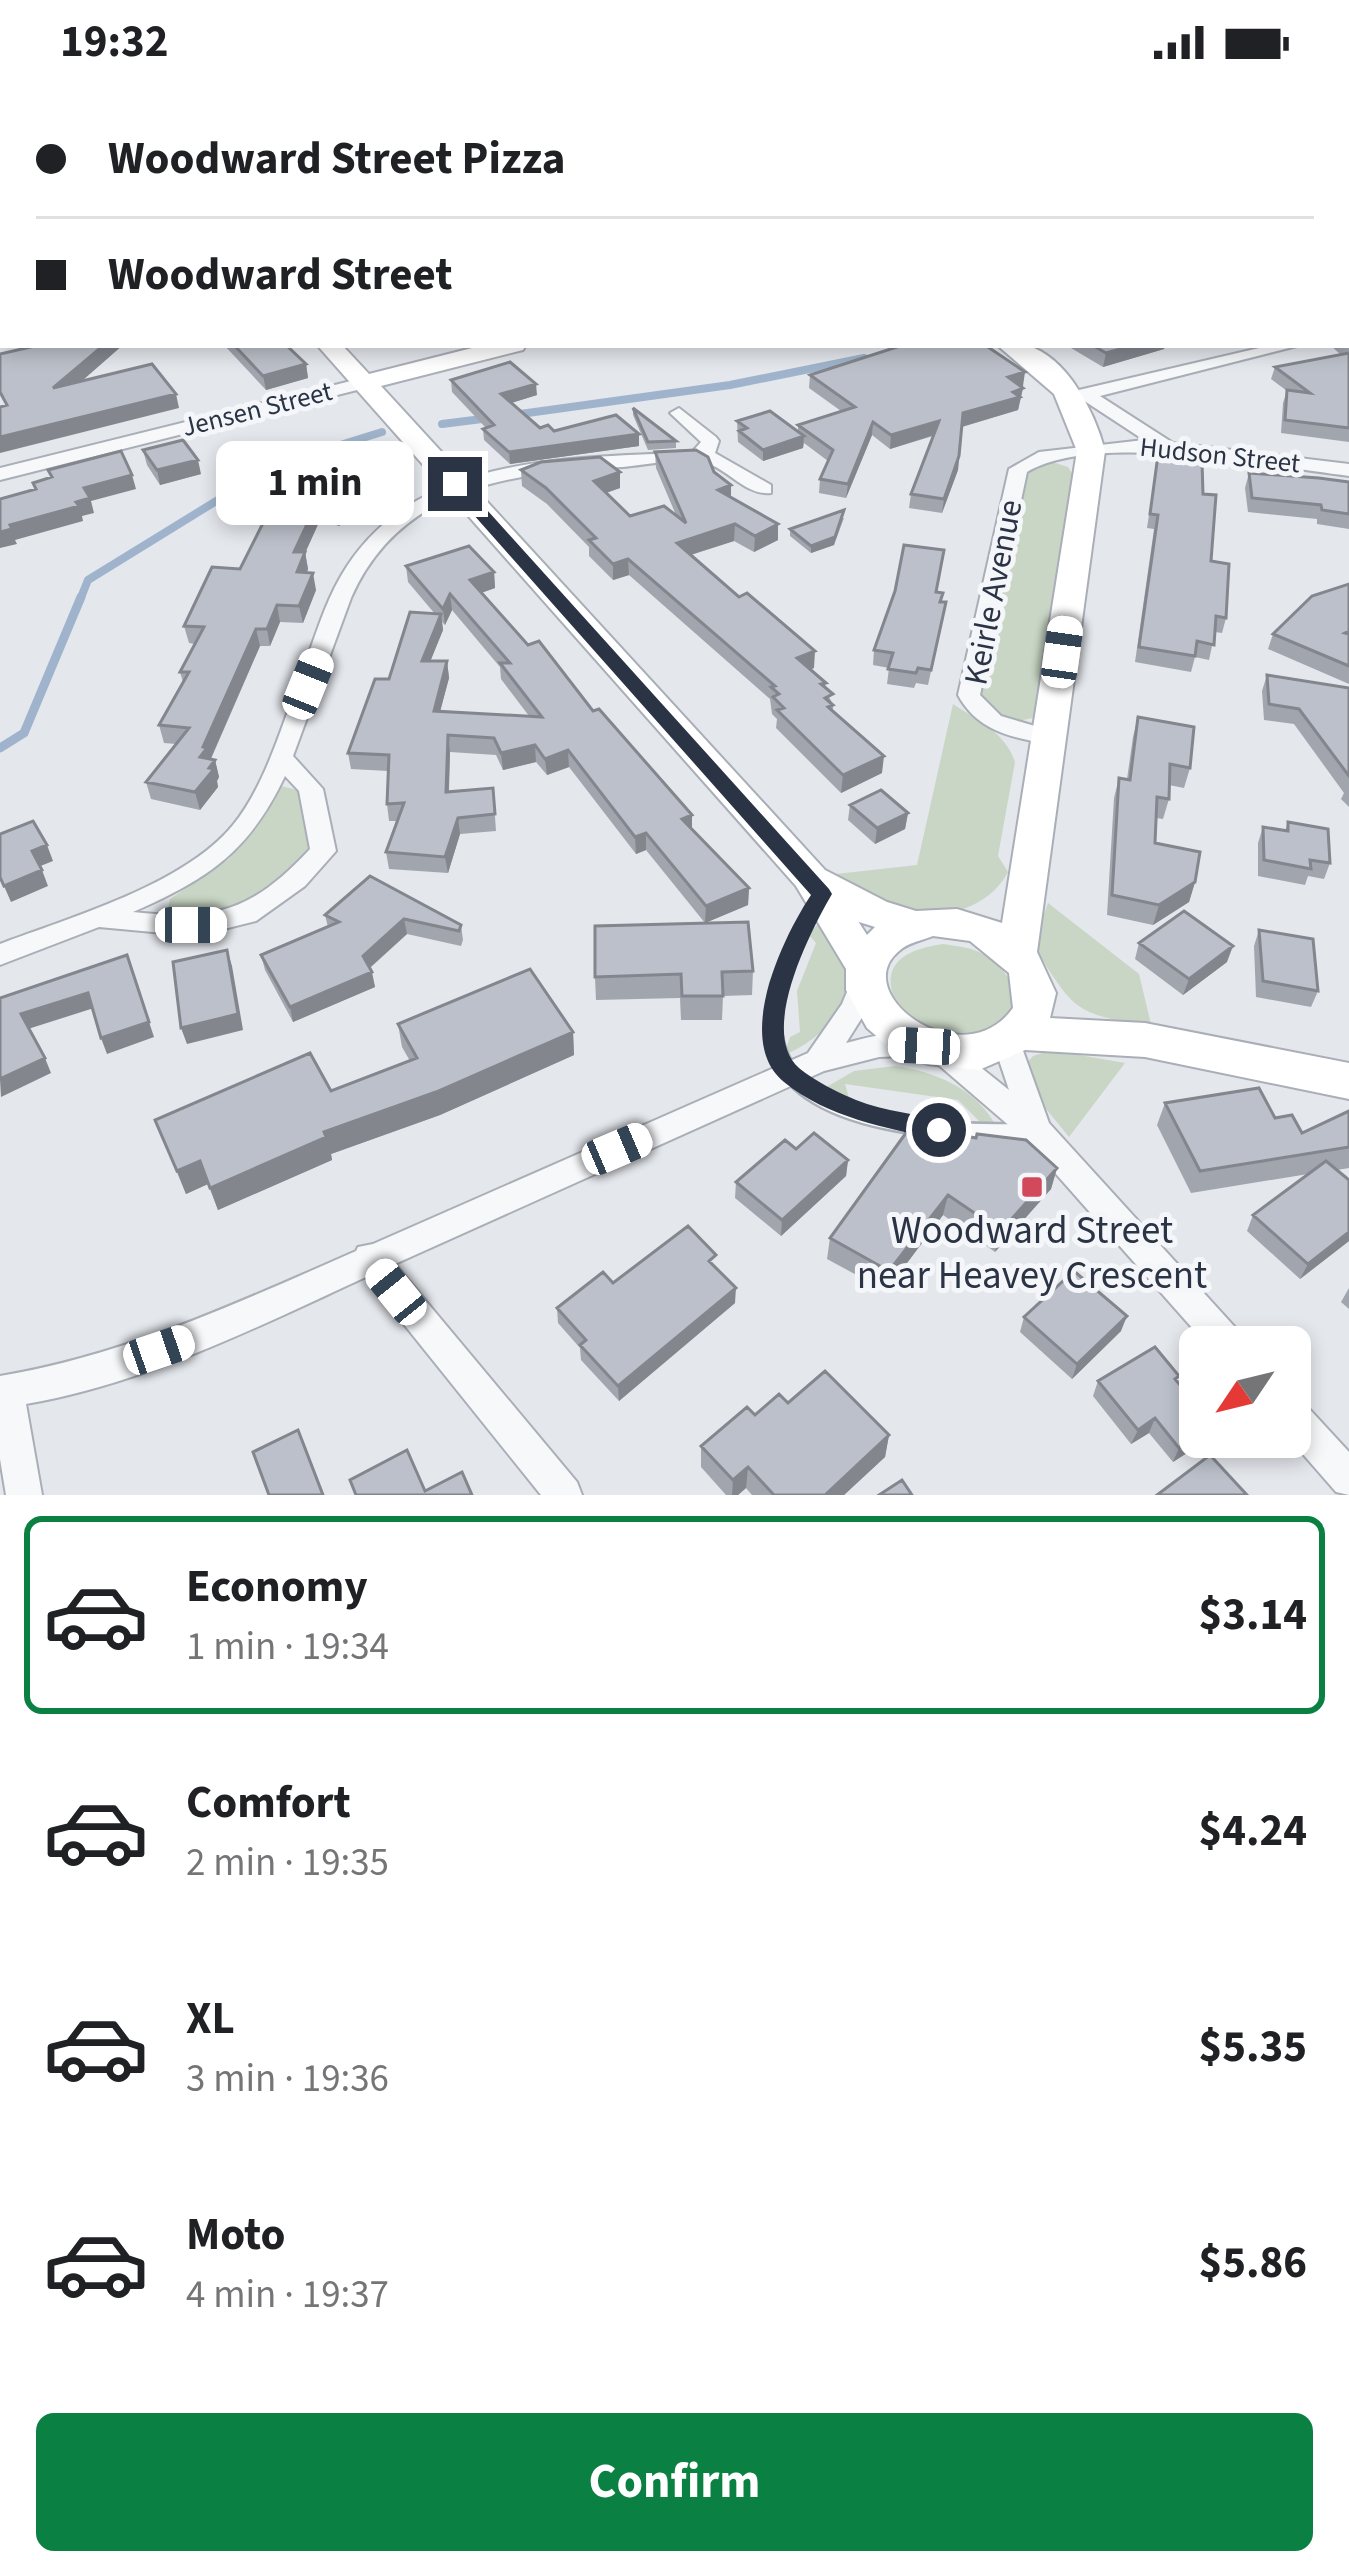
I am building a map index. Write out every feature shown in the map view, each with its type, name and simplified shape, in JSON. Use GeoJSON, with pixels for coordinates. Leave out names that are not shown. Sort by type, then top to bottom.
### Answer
{"type":"FeatureCollection","features":[{"type":"Feature","properties":{"kind":"street"},"geometry":{"type":"LineString","coordinates":[[332,348],[816,885],[865,975],[878,1016],[898,1034],[931,1048],[1036,1131],[1212,1326]]}},
{"type":"Feature","properties":{"kind":"street","name":"Jensen Street"},"geometry":{"type":"LineString","coordinates":[[0,474],[502,348]]}},
{"type":"Feature","properties":{"kind":"street"},"geometry":{"type":"LineString","coordinates":[[1014,348],[1080,397],[1168,447]]}},
{"type":"Feature","properties":{"kind":"street"},"geometry":{"type":"LineString","coordinates":[[1080,397],[1281,348]]}},
{"type":"Feature","properties":{"kind":"street"},"geometry":{"type":"LineString","coordinates":[[1012,1038],[1035,1007],[1026,970],[1036,845],[1091,451],[1080,397]]}},
{"type":"Feature","properties":{"kind":"street"},"geometry":{"type":"LineString","coordinates":[[679,413],[710,441],[710,449],[696,458]]}},
{"type":"Feature","properties":{"kind":"street","name":"Hudson Street"},"geometry":{"type":"LineString","coordinates":[[1091,451],[1124,445],[1168,447],[1349,470]]}},
{"type":"Feature","properties":{"kind":"street","name":"Keirle Avenue"},"geometry":{"type":"LineString","coordinates":[[1051,738],[1000,725],[975,708],[969,695],[1013,476],[1039,457],[1091,451]]}},
{"type":"Feature","properties":{"kind":"street"},"geometry":{"type":"LineString","coordinates":[[0,955],[94,917],[212,858],[240,835],[279,756],[351,575],[381,534],[455,484],[522,470],[711,458],[764,489]]}},
{"type":"Feature","properties":{"kind":"street"},"geometry":{"type":"LineString","coordinates":[[94,917],[152,925],[230,925],[289,891],[323,851],[310,789],[279,756]]}},
{"type":"Feature","properties":{"kind":"street"},"geometry":{"type":"LineString","coordinates":[[957,923],[993,904],[1036,845]]}},
{"type":"Feature","properties":{"kind":"street"},"geometry":{"type":"LineString","coordinates":[[816,885],[873,912],[915,925],[957,923],[980,929],[1086,1017],[1145,1040],[1349,1081]]}},
{"type":"Feature","properties":{"kind":"street"},"geometry":{"type":"LineString","coordinates":[[804,1067],[854,1007],[884,938],[915,925]]}},
{"type":"Feature","properties":{"kind":"street"},"geometry":{"type":"LineString","coordinates":[[1012,1038],[1036,1131]]}},
{"type":"Feature","properties":{"kind":"street"},"geometry":{"type":"LineString","coordinates":[[24,1495],[3,1392],[60,1382],[202,1335],[368,1257],[804,1067],[879,1046],[982,1051],[1012,1038],[1145,1040]]}},
{"type":"Feature","properties":{"kind":"street"},"geometry":{"type":"LineString","coordinates":[[368,1257],[563,1495]]}},
{"type":"Feature","properties":{"kind":"street"},"geometry":{"type":"LineString","coordinates":[[1311,1436],[1349,1479]]}},
{"type":"Feature","properties":{"kind":"lane"},"geometry":{"type":"LineString","coordinates":[[816,885],[781,974],[775,1019],[778,1054],[804,1067],[852,1109],[923,1129],[981,1135],[1036,1131]]}},
{"type":"Feature","properties":{"kind":"green space"},"geometry":{"type":"Polygon","coordinates":[[[1052,462],[1068,467],[1075,478],[1037,717],[1013,722],[986,705],[978,691],[1026,474],[1052,462]]]}},
{"type":"Feature","properties":{"kind":"green space"},"geometry":{"type":"Polygon","coordinates":[[[953,704],[998,735],[1015,762],[998,856],[1008,872],[996,889],[960,910],[916,915],[873,906],[851,894],[836,874],[917,865],[953,704]]]}},
{"type":"Feature","properties":{"kind":"green space"},"geometry":{"type":"Polygon","coordinates":[[[278,785],[297,790],[312,820],[310,852],[272,898],[178,922],[167,913],[170,899],[229,859],[278,785]]]}},
{"type":"Feature","properties":{"kind":"green space"},"geometry":{"type":"Polygon","coordinates":[[[1048,903],[1139,974],[1152,1028],[1091,1012],[1059,985],[1033,945],[1048,903]]]}},
{"type":"Feature","properties":{"kind":"green space"},"geometry":{"type":"Polygon","coordinates":[[[818,924],[843,956],[848,988],[824,1029],[784,1055],[790,1037],[800,1032],[797,991],[816,943],[808,934],[818,924]]]}},
{"type":"Feature","properties":{"kind":"green space"},"geometry":{"type":"Polygon","coordinates":[[[943,944],[981,953],[1006,975],[1016,1006],[1001,1028],[969,1041],[906,1022],[892,992],[893,969],[910,953],[943,944]]]}},
{"type":"Feature","properties":{"kind":"green space"},"geometry":{"type":"Polygon","coordinates":[[[1051,1050],[1125,1063],[1069,1137],[1038,1099],[1025,1065],[1033,1056],[1051,1050]]]}},
{"type":"Feature","properties":{"kind":"green space"},"geometry":{"type":"Polygon","coordinates":[[[895,1066],[953,1084],[978,1102],[996,1126],[985,1127],[958,1100],[845,1084],[849,1098],[843,1101],[829,1096],[825,1088],[854,1071],[895,1066]]]}},
{"type":"Feature","properties":{"kind":"building"},"geometry":{"type":"Polygon","coordinates":[[[26,348],[100,348],[53,388],[152,364],[176,394],[0,437],[0,407],[7,405],[0,392],[0,354],[26,348]]]}},
{"type":"Feature","properties":{"kind":"building"},"geometry":{"type":"Polygon","coordinates":[[[237,348],[289,348],[306,364],[263,376],[237,348]]]}},
{"type":"Feature","properties":{"kind":"building"},"geometry":{"type":"Polygon","coordinates":[[[894,348],[989,348],[1025,372],[1008,377],[1023,388],[1013,392],[1020,397],[963,413],[959,456],[944,499],[911,494],[939,421],[891,435],[873,422],[848,484],[820,479],[833,450],[798,425],[855,407],[810,375],[894,348]]]}},
{"type":"Feature","properties":{"kind":"building"},"geometry":{"type":"Polygon","coordinates":[[[1349,353],[1349,428],[1285,420],[1287,390],[1310,393],[1275,367],[1349,353]]]}},
{"type":"Feature","properties":{"kind":"building"},"geometry":{"type":"Polygon","coordinates":[[[510,362],[536,384],[501,394],[540,428],[548,425],[554,431],[616,415],[639,434],[509,452],[483,429],[494,425],[451,380],[510,362]]]}},
{"type":"Feature","properties":{"kind":"building"},"geometry":{"type":"Polygon","coordinates":[[[633,408],[676,441],[648,442],[633,408]]]}},
{"type":"Feature","properties":{"kind":"building"},"geometry":{"type":"Polygon","coordinates":[[[770,411],[804,436],[763,450],[739,431],[747,428],[737,421],[770,411]]]}},
{"type":"Feature","properties":{"kind":"building"},"geometry":{"type":"Polygon","coordinates":[[[183,440],[198,460],[157,470],[143,450],[183,440]]]}},
{"type":"Feature","properties":{"kind":"building"},"geometry":{"type":"Polygon","coordinates":[[[696,450],[731,485],[718,490],[778,524],[755,536],[735,524],[677,543],[739,597],[747,593],[815,651],[797,658],[833,694],[825,698],[833,705],[828,707],[884,756],[843,775],[777,710],[784,708],[773,697],[779,694],[771,687],[775,686],[628,559],[613,564],[589,540],[596,538],[521,470],[541,462],[600,457],[620,472],[594,481],[630,516],[664,506],[686,523],[655,452],[696,450]]]}},
{"type":"Feature","properties":{"kind":"building"},"geometry":{"type":"Polygon","coordinates":[[[121,451],[132,475],[84,488],[90,498],[76,502],[79,506],[0,532],[0,499],[36,489],[33,483],[52,477],[48,470],[121,451]]]}},
{"type":"Feature","properties":{"kind":"building"},"geometry":{"type":"Polygon","coordinates":[[[1158,455],[1202,461],[1203,494],[1216,495],[1211,561],[1229,564],[1226,618],[1216,616],[1214,645],[1197,641],[1195,656],[1139,647],[1158,515],[1150,514],[1158,455]]]}},
{"type":"Feature","properties":{"kind":"building"},"geometry":{"type":"Polygon","coordinates":[[[1249,473],[1349,482],[1349,514],[1322,510],[1321,505],[1252,498],[1249,473]]]}},
{"type":"Feature","properties":{"kind":"building"},"geometry":{"type":"Polygon","coordinates":[[[327,480],[358,493],[336,509],[317,503],[294,552],[305,552],[297,572],[313,573],[299,606],[277,605],[267,629],[256,629],[200,757],[215,760],[209,768],[214,769],[195,792],[146,782],[189,728],[159,725],[189,672],[180,672],[204,627],[184,626],[212,567],[240,569],[266,517],[277,518],[327,480]]]}},
{"type":"Feature","properties":{"kind":"building"},"geometry":{"type":"Polygon","coordinates":[[[844,510],[835,537],[811,546],[790,529],[844,510]]]}},
{"type":"Feature","properties":{"kind":"building"},"geometry":{"type":"Polygon","coordinates":[[[904,545],[944,550],[936,592],[943,593],[940,602],[946,602],[931,670],[918,668],[916,673],[888,669],[893,653],[874,650],[895,591],[904,545]]]}},
{"type":"Feature","properties":{"kind":"building"},"geometry":{"type":"Polygon","coordinates":[[[469,546],[494,572],[470,580],[528,645],[539,641],[593,711],[599,709],[692,815],[682,819],[749,888],[706,906],[646,833],[635,837],[568,750],[545,759],[535,745],[501,753],[494,738],[448,735],[446,792],[493,788],[495,814],[458,818],[445,857],[386,852],[404,803],[387,804],[389,755],[348,753],[375,679],[389,679],[410,612],[441,614],[422,661],[447,661],[434,711],[542,717],[500,663],[510,663],[450,594],[443,609],[406,566],[469,546]]]}},
{"type":"Feature","properties":{"kind":"building"},"geometry":{"type":"Polygon","coordinates":[[[1349,584],[1349,631],[1345,633],[1349,634],[1349,666],[1273,634],[1312,596],[1349,584]]]}},
{"type":"Feature","properties":{"kind":"building"},"geometry":{"type":"Polygon","coordinates":[[[1267,675],[1349,688],[1349,776],[1299,709],[1269,704],[1267,675]]]}},
{"type":"Feature","properties":{"kind":"building"},"geometry":{"type":"Polygon","coordinates":[[[1138,717],[1194,727],[1190,768],[1170,764],[1169,799],[1157,797],[1155,843],[1200,852],[1195,882],[1159,905],[1112,895],[1119,778],[1130,780],[1138,717]]]}},
{"type":"Feature","properties":{"kind":"building"},"geometry":{"type":"Polygon","coordinates":[[[881,790],[908,813],[877,828],[850,805],[881,790]]]}},
{"type":"Feature","properties":{"kind":"building"},"geometry":{"type":"Polygon","coordinates":[[[33,821],[47,845],[32,851],[42,870],[4,886],[0,834],[33,821]]]}},
{"type":"Feature","properties":{"kind":"building"},"geometry":{"type":"Polygon","coordinates":[[[1288,822],[1328,829],[1330,863],[1310,860],[1311,869],[1264,860],[1263,827],[1288,831],[1288,822]]]}},
{"type":"Feature","properties":{"kind":"building"},"geometry":{"type":"Polygon","coordinates":[[[370,876],[461,925],[459,931],[404,919],[363,956],[372,972],[290,1007],[261,955],[339,922],[325,915],[370,876]]]}},
{"type":"Feature","properties":{"kind":"building"},"geometry":{"type":"Polygon","coordinates":[[[1184,911],[1233,946],[1189,979],[1139,943],[1184,911]]]}},
{"type":"Feature","properties":{"kind":"building"},"geometry":{"type":"Polygon","coordinates":[[[748,922],[753,971],[722,972],[723,996],[682,996],[681,974],[595,977],[595,926],[748,922]]]}},
{"type":"Feature","properties":{"kind":"building"},"geometry":{"type":"Polygon","coordinates":[[[1259,930],[1313,939],[1318,991],[1263,981],[1259,930]]]}},
{"type":"Feature","properties":{"kind":"building"},"geometry":{"type":"Polygon","coordinates":[[[227,950],[238,1014],[181,1028],[173,962],[227,950]]]}},
{"type":"Feature","properties":{"kind":"building"},"geometry":{"type":"Polygon","coordinates":[[[127,955],[149,1022],[101,1038],[88,993],[21,1014],[45,1058],[0,1079],[0,998],[127,955]]]}},
{"type":"Feature","properties":{"kind":"building"},"geometry":{"type":"Polygon","coordinates":[[[530,969],[573,1032],[436,1092],[324,1132],[326,1137],[210,1188],[200,1161],[177,1171],[155,1120],[310,1053],[331,1091],[417,1058],[398,1024],[530,969]]]}},
{"type":"Feature","properties":{"kind":"building"},"geometry":{"type":"Polygon","coordinates":[[[1259,1088],[1275,1118],[1292,1115],[1302,1133],[1349,1111],[1349,1147],[1200,1171],[1165,1103],[1259,1088]]]}},
{"type":"Feature","properties":{"kind":"building"},"geometry":{"type":"Polygon","coordinates":[[[911,1126],[976,1138],[977,1134],[1026,1140],[1057,1168],[1001,1231],[948,1195],[889,1271],[830,1238],[911,1126]]]}},
{"type":"Feature","properties":{"kind":"building"},"geometry":{"type":"Polygon","coordinates":[[[814,1133],[848,1160],[782,1220],[736,1182],[785,1140],[796,1149],[814,1133]]]}},
{"type":"Feature","properties":{"kind":"building"},"geometry":{"type":"Polygon","coordinates":[[[1326,1161],[1349,1180],[1349,1232],[1308,1264],[1253,1215],[1326,1161]]]}},
{"type":"Feature","properties":{"kind":"building"},"geometry":{"type":"Polygon","coordinates":[[[688,1226],[716,1255],[709,1261],[736,1288],[618,1386],[580,1345],[586,1340],[557,1308],[603,1272],[613,1283],[688,1226]]]}},
{"type":"Feature","properties":{"kind":"building"},"geometry":{"type":"Polygon","coordinates":[[[1074,1271],[1127,1316],[1077,1364],[1024,1317],[1074,1271]]]}},
{"type":"Feature","properties":{"kind":"building"},"geometry":{"type":"Polygon","coordinates":[[[1155,1347],[1179,1376],[1175,1379],[1179,1384],[1179,1448],[1155,1418],[1138,1430],[1098,1381],[1155,1347]]]}},
{"type":"Feature","properties":{"kind":"building"},"geometry":{"type":"Polygon","coordinates":[[[825,1371],[889,1435],[825,1495],[774,1495],[748,1467],[733,1480],[701,1446],[747,1407],[755,1415],[779,1394],[788,1403],[825,1371]]]}},
{"type":"Feature","properties":{"kind":"building"},"geometry":{"type":"Polygon","coordinates":[[[298,1430],[323,1495],[269,1495],[253,1452],[298,1430]]]}},
{"type":"Feature","properties":{"kind":"building"},"geometry":{"type":"Polygon","coordinates":[[[407,1450],[425,1491],[462,1472],[472,1495],[356,1495],[350,1480],[407,1450]]]}},
{"type":"Feature","properties":{"kind":"building"},"geometry":{"type":"Polygon","coordinates":[[[1206,1458],[1213,1458],[1247,1495],[1157,1495],[1206,1458]]]}},
{"type":"Feature","properties":{"kind":"building"},"geometry":{"type":"Polygon","coordinates":[[[902,1480],[912,1495],[879,1495],[902,1480]]]}},
{"type":"Feature","properties":{"kind":"waterway"},"geometry":{"type":"LineString","coordinates":[[513,415],[730,385],[864,358]]}},
{"type":"Feature","properties":{"kind":"waterway"},"geometry":{"type":"LineString","coordinates":[[442,424],[490,418]]}},
{"type":"Feature","properties":{"kind":"waterway"},"geometry":{"type":"LineString","coordinates":[[80,600],[88,580],[273,466],[382,432]]}},
{"type":"Feature","properties":{"kind":"waterway"},"geometry":{"type":"LineString","coordinates":[[0,748],[24,733],[81,597]]}},
{"type":"Feature","properties":{"kind":"place","name":"Woodward Street near Heavey Crescent"},"geometry":{"type":"Point","coordinates":[1032,1187]}},
{"type":"Feature","properties":{"kind":"route"},"geometry":{"type":"LineString","coordinates":[[455,484],[822,894],[799,930],[781,974],[775,1019],[778,1054],[789,1074],[852,1109],[939,1130]]}}]}
